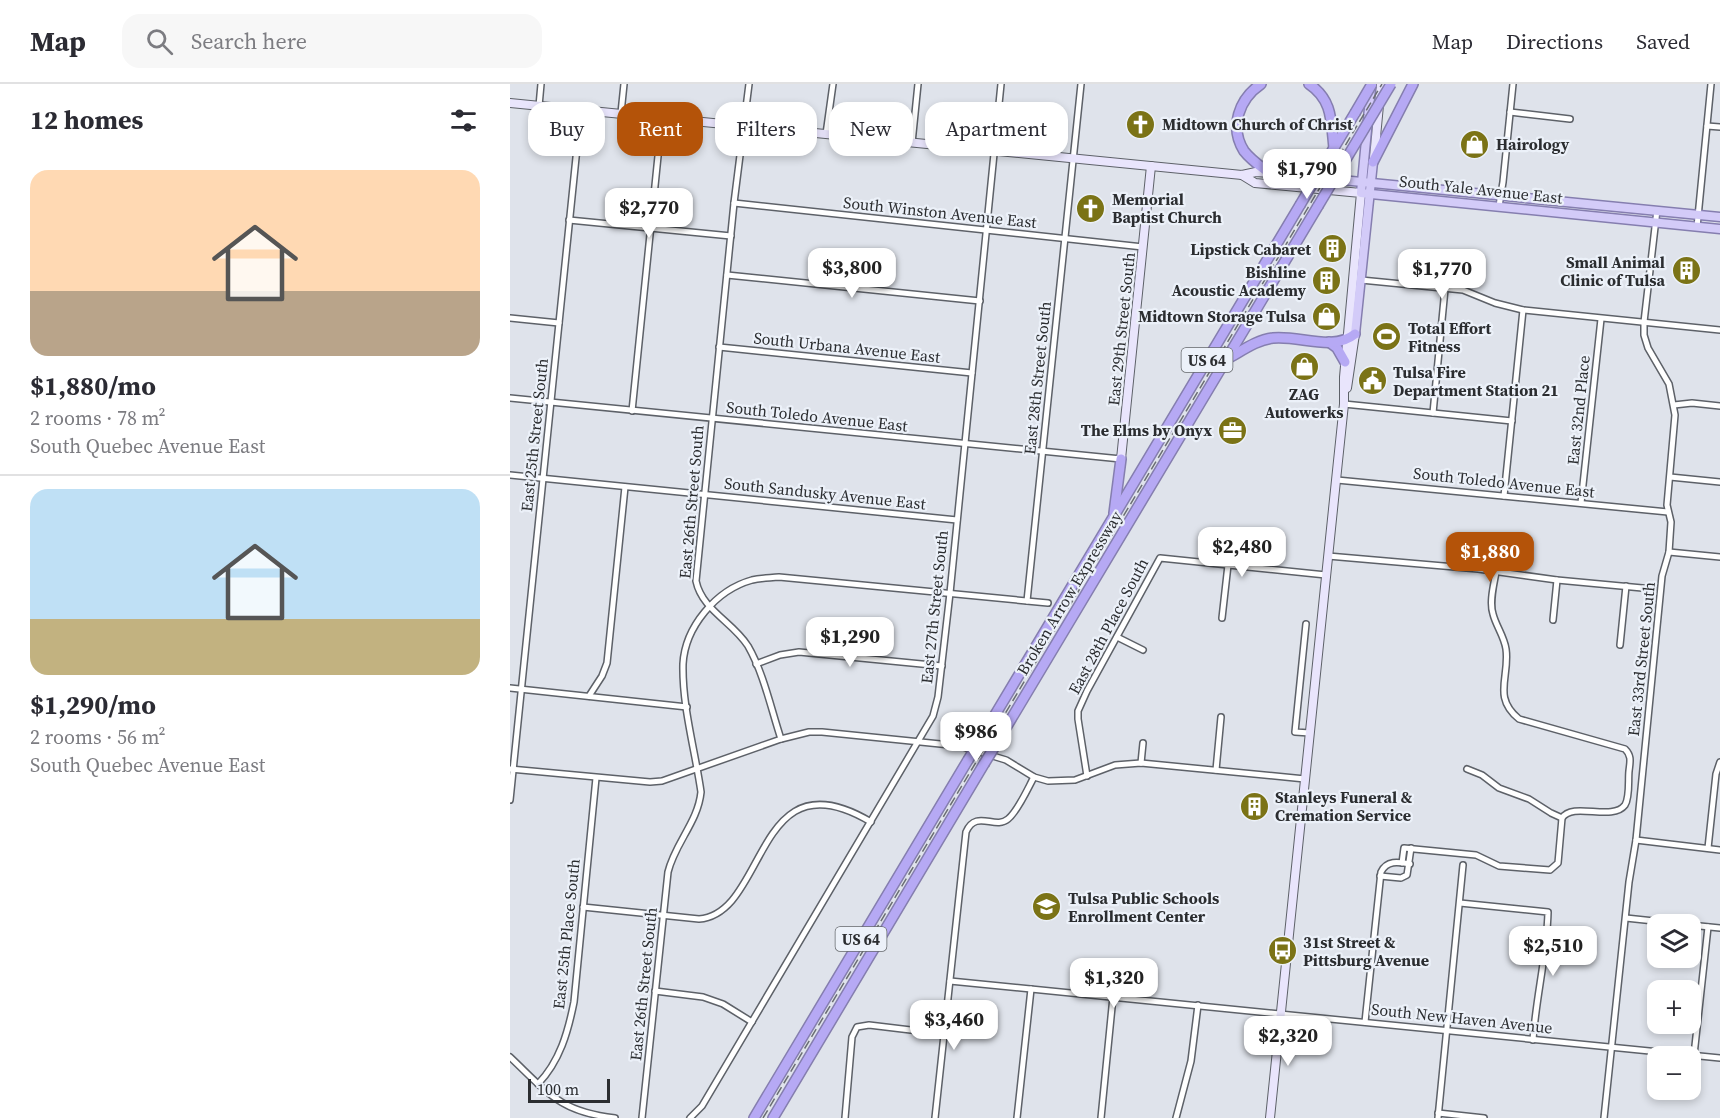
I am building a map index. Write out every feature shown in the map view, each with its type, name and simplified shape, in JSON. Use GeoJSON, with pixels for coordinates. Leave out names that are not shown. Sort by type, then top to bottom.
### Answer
{"type":"FeatureCollection","features":[{"type":"Feature","properties":{"kind":"highway"},"geometry":{"type":"LineString","coordinates":[[1261,84],[1244,99],[1237,127],[1244,150],[1253,161],[1269,173]]}},
{"type":"Feature","properties":{"kind":"highway"},"geometry":{"type":"LineString","coordinates":[[1309,84],[1323,96],[1330,110],[1334,148]]}},
{"type":"Feature","properties":{"kind":"highway","name":"Broken Arrow Expressway"},"geometry":{"type":"LineString","coordinates":[[754,1118],[1372,84]]}},
{"type":"Feature","properties":{"kind":"highway","name":"Broken Arrow Expressway"},"geometry":{"type":"LineString","coordinates":[[773,1118],[1391,84]]}},
{"type":"Feature","properties":{"kind":"highway"},"geometry":{"type":"LineString","coordinates":[[1373,162],[1413,84]]}},
{"type":"Feature","properties":{"kind":"highway"},"geometry":{"type":"LineString","coordinates":[[1226,360],[1259,341],[1273,338],[1329,342],[1351,337]]}},
{"type":"Feature","properties":{"kind":"highway"},"geometry":{"type":"LineString","coordinates":[[1329,342],[1336,347],[1345,362]]}},
{"type":"Feature","properties":{"kind":"highway"},"geometry":{"type":"LineString","coordinates":[[1114,516],[1121,459]]}},
{"type":"Feature","properties":{"kind":"main road"},"geometry":{"type":"LineString","coordinates":[[1270,1118],[1344,404],[1345,362],[1361,280],[1370,193],[1366,183],[1372,84]]}},
{"type":"Feature","properties":{"kind":"main road"},"geometry":{"type":"LineString","coordinates":[[1344,404],[1350,378],[1361,193],[1373,162],[1381,84]]}},
{"type":"Feature","properties":{"kind":"main road","name":"South Yale Avenue East"},"geometry":{"type":"LineString","coordinates":[[510,103],[528,105]]}},
{"type":"Feature","properties":{"kind":"main road","name":"South Yale Avenue East"},"geometry":{"type":"LineString","coordinates":[[817,133],[829,134]]}},
{"type":"Feature","properties":{"kind":"main road","name":"South Yale Avenue East"},"geometry":{"type":"LineString","coordinates":[[1044,156],[1242,175],[1256,172],[1269,173],[1720,217]]}},
{"type":"Feature","properties":{"kind":"main road","name":"East 29th Street South"},"geometry":{"type":"LineString","coordinates":[[1121,459],[1151,166]]}},
{"type":"Feature","properties":{"kind":"main road","name":"South Yale Avenue East"},"geometry":{"type":"LineString","coordinates":[[1242,175],[1255,183],[1720,229]]}},
{"type":"Feature","properties":{"kind":"street"},"geometry":{"type":"LineString","coordinates":[[539,102],[541,84]]}},
{"type":"Feature","properties":{"kind":"street"},"geometry":{"type":"LineString","coordinates":[[622,102],[624,84]]}},
{"type":"Feature","properties":{"kind":"street","name":"East 26th Street South"},"geometry":{"type":"LineString","coordinates":[[747,102],[749,84]]}},
{"type":"Feature","properties":{"kind":"street"},"geometry":{"type":"LineString","coordinates":[[826,134],[833,84]]}},
{"type":"Feature","properties":{"kind":"street"},"geometry":{"type":"LineString","coordinates":[[913,133],[918,84]]}},
{"type":"Feature","properties":{"kind":"street","name":"East 27th Street South"},"geometry":{"type":"LineString","coordinates":[[999,102],[1001,84]]}},
{"type":"Feature","properties":{"kind":"street","name":"East 28th Street South"},"geometry":{"type":"LineString","coordinates":[[1027,601],[1081,84]]}},
{"type":"Feature","properties":{"kind":"street"},"geometry":{"type":"LineString","coordinates":[[1499,206],[1502,196],[1513,84]]}},
{"type":"Feature","properties":{"kind":"street"},"geometry":{"type":"LineString","coordinates":[[1697,227],[1711,84]]}},
{"type":"Feature","properties":{"kind":"street"},"geometry":{"type":"LineString","coordinates":[[1510,112],[1570,118]]}},
{"type":"Feature","properties":{"kind":"street"},"geometry":{"type":"LineString","coordinates":[[1707,126],[1720,127]]}},
{"type":"Feature","properties":{"kind":"street","name":"East 25th Street South"},"geometry":{"type":"LineString","coordinates":[[510,800],[576,156]]}},
{"type":"Feature","properties":{"kind":"street"},"geometry":{"type":"LineString","coordinates":[[632,411],[658,156]]}},
{"type":"Feature","properties":{"kind":"street","name":"East 26th Street South"},"geometry":{"type":"LineString","coordinates":[[642,1118],[670,862],[700,804],[701,792],[687,706],[684,670],[686,652],[693,630],[710,606],[702,599],[696,581],[740,156]]}},
{"type":"Feature","properties":{"kind":"street","name":"East 27th Street South"},"geometry":{"type":"LineString","coordinates":[[690,1118],[702,1106],[933,716],[942,666],[994,156]]}},
{"type":"Feature","properties":{"kind":"street","name":"South Winston Avenue East"},"geometry":{"type":"LineString","coordinates":[[734,203],[1143,247]]}},
{"type":"Feature","properties":{"kind":"street","name":"East 33rd Street South"},"geometry":{"type":"LineString","coordinates":[[1604,1118],[1636,840],[1662,576],[1669,552],[1671,522],[1667,505],[1675,425],[1674,405],[1666,378],[1648,348],[1644,322],[1657,210]]}},
{"type":"Feature","properties":{"kind":"street"},"geometry":{"type":"LineString","coordinates":[[570,220],[731,236]]}},
{"type":"Feature","properties":{"kind":"street"},"geometry":{"type":"LineString","coordinates":[[727,275],[980,301]]}},
{"type":"Feature","properties":{"kind":"street"},"geometry":{"type":"LineString","coordinates":[[1361,280],[1469,292],[1495,303],[1523,310],[1720,330]]}},
{"type":"Feature","properties":{"kind":"street"},"geometry":{"type":"LineString","coordinates":[[1433,412],[1445,289]]}},
{"type":"Feature","properties":{"kind":"street"},"geometry":{"type":"LineString","coordinates":[[1504,496],[1523,310]]}},
{"type":"Feature","properties":{"kind":"street"},"geometry":{"type":"LineString","coordinates":[[510,318],[559,323]]}},
{"type":"Feature","properties":{"kind":"street","name":"East 32nd Place"},"geometry":{"type":"LineString","coordinates":[[1581,503],[1601,319]]}},
{"type":"Feature","properties":{"kind":"street","name":"South Urbana Avenue East"},"geometry":{"type":"LineString","coordinates":[[719,347],[972,373]]}},
{"type":"Feature","properties":{"kind":"street","name":"South Toledo Avenue East"},"geometry":{"type":"LineString","coordinates":[[510,398],[1121,459]]}},
{"type":"Feature","properties":{"kind":"street"},"geometry":{"type":"LineString","coordinates":[[1344,404],[1512,421]]}},
{"type":"Feature","properties":{"kind":"street"},"geometry":{"type":"LineString","coordinates":[[1674,405],[1720,406]]}},
{"type":"Feature","properties":{"kind":"street","name":"South Sandusky Avenue East"},"geometry":{"type":"LineString","coordinates":[[510,475],[957,520]]}},
{"type":"Feature","properties":{"kind":"street"},"geometry":{"type":"LineString","coordinates":[[1670,477],[1720,482]]}},
{"type":"Feature","properties":{"kind":"street","name":"South Toledo Avenue East"},"geometry":{"type":"LineString","coordinates":[[1336,480],[1668,512]]}},
{"type":"Feature","properties":{"kind":"street"},"geometry":{"type":"LineString","coordinates":[[589,696],[602,676],[607,663],[625,487]]}},
{"type":"Feature","properties":{"kind":"street"},"geometry":{"type":"LineString","coordinates":[[1669,552],[1720,557]]}},
{"type":"Feature","properties":{"kind":"street"},"geometry":{"type":"LineString","coordinates":[[1328,556],[1653,589]]}},
{"type":"Feature","properties":{"kind":"street","name":"East 28th Place South"},"geometry":{"type":"LineString","coordinates":[[1087,777],[1078,728],[1078,711],[1160,558],[1228,565]]}},
{"type":"Feature","properties":{"kind":"street"},"geometry":{"type":"LineString","coordinates":[[1222,618],[1228,565],[1326,575]]}},
{"type":"Feature","properties":{"kind":"street"},"geometry":{"type":"LineString","coordinates":[[1402,863],[1404,848],[1411,848],[1476,855],[1499,866],[1550,870],[1558,863],[1562,818],[1570,810],[1600,812],[1625,805],[1631,759],[1625,749],[1519,719],[1505,703],[1503,688],[1506,646],[1492,611],[1496,572]]}},
{"type":"Feature","properties":{"kind":"street"},"geometry":{"type":"LineString","coordinates":[[781,740],[756,664],[743,639],[710,606],[737,586],[752,580],[779,577],[1048,603]]}},
{"type":"Feature","properties":{"kind":"street"},"geometry":{"type":"LineString","coordinates":[[1553,620],[1557,580]]}},
{"type":"Feature","properties":{"kind":"street"},"geometry":{"type":"LineString","coordinates":[[1620,645],[1626,586]]}},
{"type":"Feature","properties":{"kind":"street"},"geometry":{"type":"LineString","coordinates":[[1306,624],[1295,732],[1310,734]]}},
{"type":"Feature","properties":{"kind":"street"},"geometry":{"type":"LineString","coordinates":[[1117,637],[1143,650]]}},
{"type":"Feature","properties":{"kind":"street"},"geometry":{"type":"LineString","coordinates":[[756,664],[780,655],[799,652],[942,666]]}},
{"type":"Feature","properties":{"kind":"street"},"geometry":{"type":"LineString","coordinates":[[510,688],[687,706]]}},
{"type":"Feature","properties":{"kind":"street"},"geometry":{"type":"LineString","coordinates":[[1216,770],[1221,717]]}},
{"type":"Feature","properties":{"kind":"street"},"geometry":{"type":"LineString","coordinates":[[512,769],[596,778],[662,781],[798,734],[822,732],[960,746],[1006,760],[1034,777],[1064,781],[1087,777],[1115,765],[1141,763],[1305,779]]}},
{"type":"Feature","properties":{"kind":"street"},"geometry":{"type":"LineString","coordinates":[[1141,763],[1143,743]]}},
{"type":"Feature","properties":{"kind":"street"},"geometry":{"type":"LineString","coordinates":[[1708,849],[1719,764]]}},
{"type":"Feature","properties":{"kind":"street"},"geometry":{"type":"LineString","coordinates":[[1467,768],[1482,775],[1499,788],[1529,799],[1562,818]]}},
{"type":"Feature","properties":{"kind":"street"},"geometry":{"type":"LineString","coordinates":[[935,1118],[967,829],[972,823],[978,821],[1006,821],[1034,777]]}},
{"type":"Feature","properties":{"kind":"street","name":"East 25th Place South"},"geometry":{"type":"LineString","coordinates":[[538,1084],[557,1057],[570,1022],[596,778]]}},
{"type":"Feature","properties":{"kind":"street"},"geometry":{"type":"LineString","coordinates":[[583,907],[706,918],[723,910],[732,900],[771,835],[794,812],[814,806],[832,805],[852,810],[871,822]]}},
{"type":"Feature","properties":{"kind":"street"},"geometry":{"type":"LineString","coordinates":[[1636,840],[1720,850]]}},
{"type":"Feature","properties":{"kind":"street"},"geometry":{"type":"LineString","coordinates":[[1380,876],[1405,877],[1409,871],[1411,848]]}},
{"type":"Feature","properties":{"kind":"street"},"geometry":{"type":"LineString","coordinates":[[1365,1022],[1380,876],[1386,865],[1410,864]]}},
{"type":"Feature","properties":{"kind":"street"},"geometry":{"type":"LineString","coordinates":[[1463,865],[1438,1116],[1484,1118]]}},
{"type":"Feature","properties":{"kind":"street"},"geometry":{"type":"LineString","coordinates":[[1460,903],[1548,912],[1546,952],[1536,1003],[1533,1040]]}},
{"type":"Feature","properties":{"kind":"street"},"geometry":{"type":"LineString","coordinates":[[1626,918],[1647,920]]}},
{"type":"Feature","properties":{"kind":"street"},"geometry":{"type":"LineString","coordinates":[[1701,926],[1720,928]]}},
{"type":"Feature","properties":{"kind":"street"},"geometry":{"type":"LineString","coordinates":[[1695,1046],[1708,927]]}},
{"type":"Feature","properties":{"kind":"street","name":"South New Haven Avenue"},"geometry":{"type":"LineString","coordinates":[[950,981],[1647,1050]]}},
{"type":"Feature","properties":{"kind":"street"},"geometry":{"type":"LineString","coordinates":[[1017,1118],[1031,989]]}},
{"type":"Feature","properties":{"kind":"street"},"geometry":{"type":"LineString","coordinates":[[655,991],[703,997],[723,1004],[752,1022]]}},
{"type":"Feature","properties":{"kind":"street"},"geometry":{"type":"LineString","coordinates":[[1101,1118],[1113,997]]}},
{"type":"Feature","properties":{"kind":"street"},"geometry":{"type":"LineString","coordinates":[[1176,1118],[1191,1061],[1198,1005]]}},
{"type":"Feature","properties":{"kind":"street"},"geometry":{"type":"LineString","coordinates":[[845,1118],[854,1030],[864,1025],[944,1034]]}},
{"type":"Feature","properties":{"kind":"street","name":"South New Haven Avenue"},"geometry":{"type":"LineString","coordinates":[[1701,1056],[1720,1058]]}},
{"type":"Feature","properties":{"kind":"street"},"geometry":{"type":"LineString","coordinates":[[510,1057],[556,1100],[593,1116],[615,1118]]}},
{"type":"Feature","properties":{"kind":"railway"},"geometry":{"type":"LineString","coordinates":[[763,1118],[1382,84]]}},
{"type":"Feature","properties":{"kind":"place","name":"Midtown Church of Christ"},"geometry":{"type":"Point","coordinates":[1141,124]}},
{"type":"Feature","properties":{"kind":"place","name":"Hairology"},"geometry":{"type":"Point","coordinates":[1475,144]}},
{"type":"Feature","properties":{"kind":"place","name":"Memorial Baptist Church"},"geometry":{"type":"Point","coordinates":[1091,208]}},
{"type":"Feature","properties":{"kind":"place","name":"Lipstick Cabaret"},"geometry":{"type":"Point","coordinates":[1332,249]}},
{"type":"Feature","properties":{"kind":"place","name":"Small Animal Clinic of Tulsa"},"geometry":{"type":"Point","coordinates":[1686,271]}},
{"type":"Feature","properties":{"kind":"place","name":"Bishline Acoustic Academy"},"geometry":{"type":"Point","coordinates":[1327,281]}},
{"type":"Feature","properties":{"kind":"place","name":"Midtown Storage Tulsa"},"geometry":{"type":"Point","coordinates":[1327,316]}},
{"type":"Feature","properties":{"kind":"place","name":"Total Effort Fitness"},"geometry":{"type":"Point","coordinates":[1387,337]}},
{"type":"Feature","properties":{"kind":"place","name":"ZAG Autowerks"},"geometry":{"type":"Point","coordinates":[1304,366]}},
{"type":"Feature","properties":{"kind":"place","name":"Tulsa Fire Department Station 21"},"geometry":{"type":"Point","coordinates":[1372,381]}},
{"type":"Feature","properties":{"kind":"place","name":"The Elms by Onyx"},"geometry":{"type":"Point","coordinates":[1233,430]}},
{"type":"Feature","properties":{"kind":"place","name":"Stanleys Funeral & Cremation Service"},"geometry":{"type":"Point","coordinates":[1254,806]}},
{"type":"Feature","properties":{"kind":"place","name":"Tulsa Public Schools Enrollment Center"},"geometry":{"type":"Point","coordinates":[1047,907]}},
{"type":"Feature","properties":{"kind":"place","name":"31st Street & Pittsburg Avenue"},"geometry":{"type":"Point","coordinates":[1282,951]}}]}
